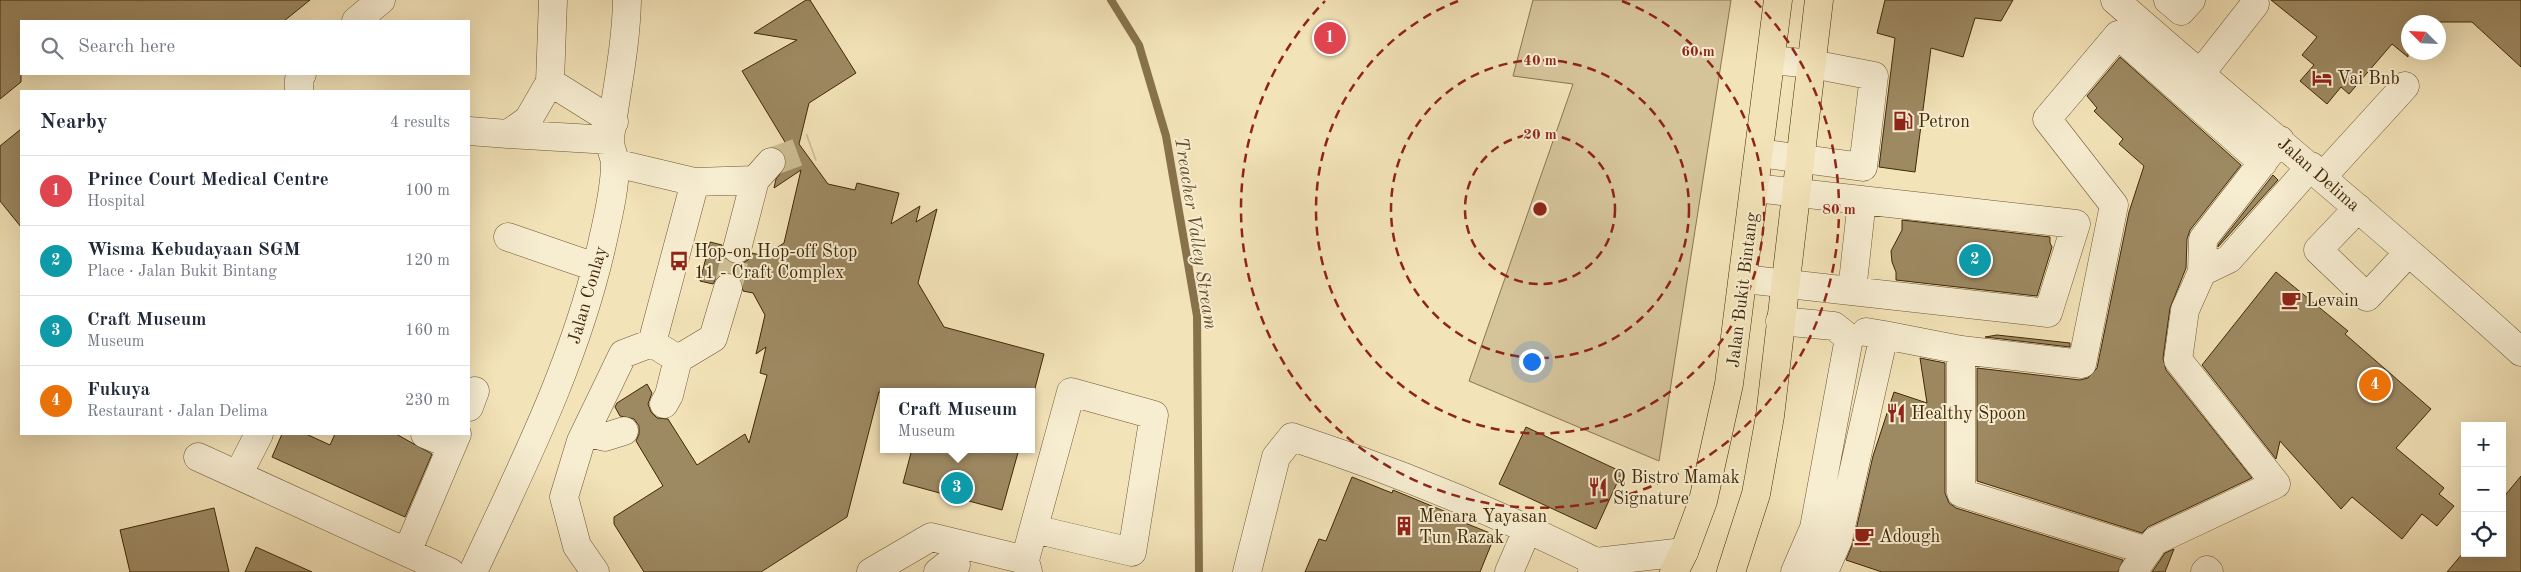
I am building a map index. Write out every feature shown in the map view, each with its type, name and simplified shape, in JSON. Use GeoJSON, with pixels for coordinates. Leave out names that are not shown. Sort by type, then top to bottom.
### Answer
{"type":"FeatureCollection","features":[{"type":"Feature","properties":{"kind":"main road","name":"Jalan Bukit Bintang"},"geometry":{"type":"LineString","coordinates":[[1679,562],[1703,502],[1729,384],[1744,279],[1778,0]]}},
{"type":"Feature","properties":{"kind":"main road"},"geometry":{"type":"LineString","coordinates":[[1732,572],[1756,494],[1770,416],[1819,0]]}},
{"type":"Feature","properties":{"kind":"street"},"geometry":{"type":"LineString","coordinates":[[357,20],[381,0]]}},
{"type":"Feature","properties":{"kind":"street"},"geometry":{"type":"LineString","coordinates":[[508,134],[528,120],[550,82],[554,0]]}},
{"type":"Feature","properties":{"kind":"street","name":"Jalan Conlay"},"geometry":{"type":"LineString","coordinates":[[473,572],[542,426],[565,369],[604,235],[626,35],[626,0]]}},
{"type":"Feature","properties":{"kind":"street"},"geometry":{"type":"LineString","coordinates":[[2168,0],[2181,11],[2191,0]]}},
{"type":"Feature","properties":{"kind":"street","name":"Jalan Delima"},"geometry":{"type":"LineString","coordinates":[[2119,1],[2200,74],[2317,171],[2408,253],[2517,338]]}},
{"type":"Feature","properties":{"kind":"street"},"geometry":{"type":"LineString","coordinates":[[2200,74],[2255,4]]}},
{"type":"Feature","properties":{"kind":"street"},"geometry":{"type":"LineString","coordinates":[[1780,321],[1834,326],[1961,350],[2082,364],[2114,205],[2047,119],[2118,35],[2262,162]]}},
{"type":"Feature","properties":{"kind":"street"},"geometry":{"type":"LineString","coordinates":[[1759,154],[1863,167],[1874,76],[1812,64],[1771,60]]}},
{"type":"Feature","properties":{"kind":"street"},"geometry":{"type":"LineString","coordinates":[[299,90],[299,79],[301,75]]}},
{"type":"Feature","properties":{"kind":"street"},"geometry":{"type":"LineString","coordinates":[[550,82],[613,142],[694,182],[763,171],[737,249]]}},
{"type":"Feature","properties":{"kind":"street"},"geometry":{"type":"LineString","coordinates":[[2202,272],[2230,259],[2405,86]]}},
{"type":"Feature","properties":{"kind":"street"},"geometry":{"type":"LineString","coordinates":[[470,131],[613,142]]}},
{"type":"Feature","properties":{"kind":"street"},"geometry":{"type":"LineString","coordinates":[[1961,350],[1961,493],[2140,561],[2155,541],[2276,484],[2178,360],[2185,310],[2202,272],[2203,239],[2280,140]]}},
{"type":"Feature","properties":{"kind":"street"},"geometry":{"type":"LineString","coordinates":[[652,343],[694,182]]}},
{"type":"Feature","properties":{"kind":"street"},"geometry":{"type":"LineString","coordinates":[[1744,279],[2048,312],[2076,224],[1755,188]]}},
{"type":"Feature","properties":{"kind":"street"},"geometry":{"type":"LineString","coordinates":[[1852,291],[1862,200]]}},
{"type":"Feature","properties":{"kind":"street"},"geometry":{"type":"LineString","coordinates":[[2358,208],[2318,250],[2367,297],[2408,253]]}},
{"type":"Feature","properties":{"kind":"street"},"geometry":{"type":"LineString","coordinates":[[508,237],[595,268]]}},
{"type":"Feature","properties":{"kind":"street"},"geometry":{"type":"LineString","coordinates":[[2203,239],[2211,255],[2230,259]]}},
{"type":"Feature","properties":{"kind":"street"},"geometry":{"type":"LineString","coordinates":[[664,404],[669,395],[678,359],[713,338],[728,288]]}},
{"type":"Feature","properties":{"kind":"street"},"geometry":{"type":"LineString","coordinates":[[1795,572],[1814,528],[1849,338],[1834,326]]}},
{"type":"Feature","properties":{"kind":"street"},"geometry":{"type":"LineString","coordinates":[[1824,572],[1838,540],[1884,335]]}},
{"type":"Feature","properties":{"kind":"street"},"geometry":{"type":"LineString","coordinates":[[652,343],[678,359]]}},
{"type":"Feature","properties":{"kind":"street"},"geometry":{"type":"LineString","coordinates":[[595,572],[577,546],[564,497],[583,436],[623,354],[652,343]]}},
{"type":"Feature","properties":{"kind":"street"},"geometry":{"type":"LineString","coordinates":[[887,568],[931,538],[1026,566],[1034,529],[1071,392],[1154,415],[1130,562],[1034,529]]}},
{"type":"Feature","properties":{"kind":"street"},"geometry":{"type":"LineString","coordinates":[[542,426],[583,436],[605,437],[624,431]]}},
{"type":"Feature","properties":{"kind":"street"},"geometry":{"type":"LineString","coordinates":[[238,475],[258,435]]}},
{"type":"Feature","properties":{"kind":"street"},"geometry":{"type":"LineString","coordinates":[[407,552],[455,440],[430,435]]}},
{"type":"Feature","properties":{"kind":"street"},"geometry":{"type":"LineString","coordinates":[[1247,572],[1276,457],[1292,437],[1367,461],[1528,528],[1594,567],[1679,562]]}},
{"type":"Feature","properties":{"kind":"street"},"geometry":{"type":"LineString","coordinates":[[198,457],[450,572]]}},
{"type":"Feature","properties":{"kind":"street"},"geometry":{"type":"LineString","coordinates":[[1509,572],[1528,528]]}},
{"type":"Feature","properties":{"kind":"shaded area"},"geometry":{"type":"Polygon","coordinates":[[[1533,0],[1731,0],[1659,461],[1469,381],[1573,84],[1513,76],[1533,0]]]}},
{"type":"Feature","properties":{"kind":"building"},"geometry":{"type":"Polygon","coordinates":[[[0,0],[310,0],[285,20],[20,20],[21,82],[0,99],[0,0]]]}},
{"type":"Feature","properties":{"kind":"building"},"geometry":{"type":"Polygon","coordinates":[[[806,0],[810,0],[856,73],[809,103],[799,144],[828,184],[855,190],[857,183],[899,193],[891,224],[920,206],[916,222],[937,209],[918,283],[944,327],[1044,354],[1035,388],[880,388],[847,517],[761,572],[644,572],[614,524],[614,517],[663,486],[636,441],[639,434],[639,426],[634,419],[620,416],[615,407],[617,403],[647,384],[652,393],[648,404],[651,412],[657,418],[668,419],[697,465],[745,434],[749,443],[767,375],[760,373],[766,347],[756,354],[765,315],[753,293],[743,291],[740,278],[733,273],[724,273],[717,277],[713,284],[700,281],[710,242],[722,245],[722,253],[726,260],[734,264],[741,264],[748,260],[752,253],[764,256],[784,243],[801,170],[774,188],[776,179],[786,166],[783,153],[785,142],[742,71],[797,40],[754,33],[806,0]]]}},
{"type":"Feature","properties":{"kind":"building"},"geometry":{"type":"Polygon","coordinates":[[[1885,0],[2013,0],[2001,21],[1975,18],[1963,57],[1931,48],[1915,172],[1879,167],[1895,38],[1877,33],[1885,0]]]}},
{"type":"Feature","properties":{"kind":"building"},"geometry":{"type":"Polygon","coordinates":[[[2271,0],[2521,0],[2521,67],[2472,22],[2446,22],[2446,15],[2401,15],[2401,51],[2392,44],[2349,94],[2341,87],[2327,104],[2300,81],[2314,65],[2302,55],[2317,37],[2271,0]]]}},
{"type":"Feature","properties":{"kind":"building"},"geometry":{"type":"Polygon","coordinates":[[[2120,57],[2241,165],[2190,230],[2187,239],[2186,268],[2170,308],[2163,358],[2166,370],[2252,478],[2148,527],[2142,533],[1977,481],[1977,368],[2080,380],[2088,378],[2097,368],[2129,212],[2144,166],[2119,144],[2123,139],[2094,111],[2097,108],[2087,96],[2120,57]]]}},
{"type":"Feature","properties":{"kind":"building"},"geometry":{"type":"Polygon","coordinates":[[[20,130],[20,226],[0,201],[0,146],[20,130]]]}},
{"type":"Feature","properties":{"kind":"building"},"geometry":{"type":"Polygon","coordinates":[[[2273,175],[2278,180],[2218,247],[2218,245],[2273,175]]]}},
{"type":"Feature","properties":{"kind":"building"},"geometry":{"type":"Polygon","coordinates":[[[1902,220],[2050,237],[2052,247],[2037,296],[1896,280],[1891,251],[1902,230],[1902,220]]]}},
{"type":"Feature","properties":{"kind":"building"},"geometry":{"type":"Polygon","coordinates":[[[2276,272],[2348,331],[2345,334],[2431,409],[2396,448],[2444,488],[2439,494],[2454,506],[2437,526],[2422,514],[2402,539],[2352,497],[2341,509],[2280,441],[2276,459],[2202,365],[2276,272]]]}},
{"type":"Feature","properties":{"kind":"building"},"geometry":{"type":"Polygon","coordinates":[[[1997,335],[2070,343],[2070,347],[1985,337],[1997,335]]]}},
{"type":"Feature","properties":{"kind":"building"},"geometry":{"type":"Polygon","coordinates":[[[1920,358],[1945,363],[1945,493],[1949,503],[1956,508],[2123,560],[2118,572],[1882,572],[1846,560],[1853,543],[1873,456],[1894,392],[1927,403],[1920,358]]]}},
{"type":"Feature","properties":{"kind":"building"},"geometry":{"type":"Polygon","coordinates":[[[1526,427],[1622,472],[1596,529],[1499,484],[1526,427]]]}},
{"type":"Feature","properties":{"kind":"building"},"geometry":{"type":"Polygon","coordinates":[[[282,435],[308,435],[330,445],[335,435],[398,435],[432,454],[405,517],[272,457],[282,435]]]}},
{"type":"Feature","properties":{"kind":"building"},"geometry":{"type":"Polygon","coordinates":[[[911,453],[1018,453],[1002,510],[903,483],[911,453]]]}},
{"type":"Feature","properties":{"kind":"building"},"geometry":{"type":"Polygon","coordinates":[[[2521,476],[2521,572],[2447,572],[2461,555],[2461,557],[2506,557],[2506,494],[2521,476]]]}},
{"type":"Feature","properties":{"kind":"building","name":"Menara Yayasan Tun Razak"},"geometry":{"type":"Polygon","coordinates":[[[1352,477],[1392,493],[1393,490],[1456,516],[1455,519],[1495,535],[1480,572],[1305,572],[1319,539],[1326,541],[1352,477]]]}},
{"type":"Feature","properties":{"kind":"building"},"geometry":{"type":"Polygon","coordinates":[[[214,508],[229,572],[130,572],[120,530],[214,508]]]}},
{"type":"Feature","properties":{"kind":"building"},"geometry":{"type":"Polygon","coordinates":[[[256,547],[312,572],[245,572],[256,547]]]}},
{"type":"Feature","properties":{"kind":"building"},"geometry":{"type":"Polygon","coordinates":[[[2174,549],[2165,572],[2152,572],[2165,553],[2174,549]]]}},
{"type":"Feature","properties":{"kind":"waterway","name":"Treacher Valley Stream"},"geometry":{"type":"LineString","coordinates":[[1111,0],[1139,45],[1166,136],[1197,316],[1199,572]]}},
{"type":"Feature","properties":{"kind":"tunnel"},"geometry":{"type":"LineString","coordinates":[[771,162],[812,147]]}},
{"type":"Feature","properties":{"kind":"tunnel"},"geometry":{"type":"LineString","coordinates":[[728,288],[737,249]]}},
{"type":"Feature","properties":{"kind":"place","name":"Prince Court Medical Centre"},"geometry":{"type":"Point","coordinates":[1330,38]}},
{"type":"Feature","properties":{"kind":"place","name":"Vai Bnb"},"geometry":{"type":"Point","coordinates":[2322,78]}},
{"type":"Feature","properties":{"kind":"place","name":"Petron"},"geometry":{"type":"Point","coordinates":[1903,121]}},
{"type":"Feature","properties":{"kind":"place","name":"Wisma Kebudayaan SGM"},"geometry":{"type":"Point","coordinates":[1975,260]}},
{"type":"Feature","properties":{"kind":"place","name":"Hop-on Hop-off Stop 11 - Craft Complex"},"geometry":{"type":"Point","coordinates":[679,261]}},
{"type":"Feature","properties":{"kind":"place","name":"Levain"},"geometry":{"type":"Point","coordinates":[2291,300]}},
{"type":"Feature","properties":{"kind":"place","name":"Fukuya"},"geometry":{"type":"Point","coordinates":[2375,385]}},
{"type":"Feature","properties":{"kind":"place","name":"Healthy Spoon"},"geometry":{"type":"Point","coordinates":[1896,413]}},
{"type":"Feature","properties":{"kind":"place","name":"Q Bistro Mamak Signature"},"geometry":{"type":"Point","coordinates":[1598,487]}},
{"type":"Feature","properties":{"kind":"place","name":"Craft Museum"},"geometry":{"type":"Point","coordinates":[957,488]}},
{"type":"Feature","properties":{"kind":"place","name":"Menara Yayasan Tun Razak"},"geometry":{"type":"Point","coordinates":[1404,526]}},
{"type":"Feature","properties":{"kind":"place","name":"Adough"},"geometry":{"type":"Point","coordinates":[1864,536]}}]}
